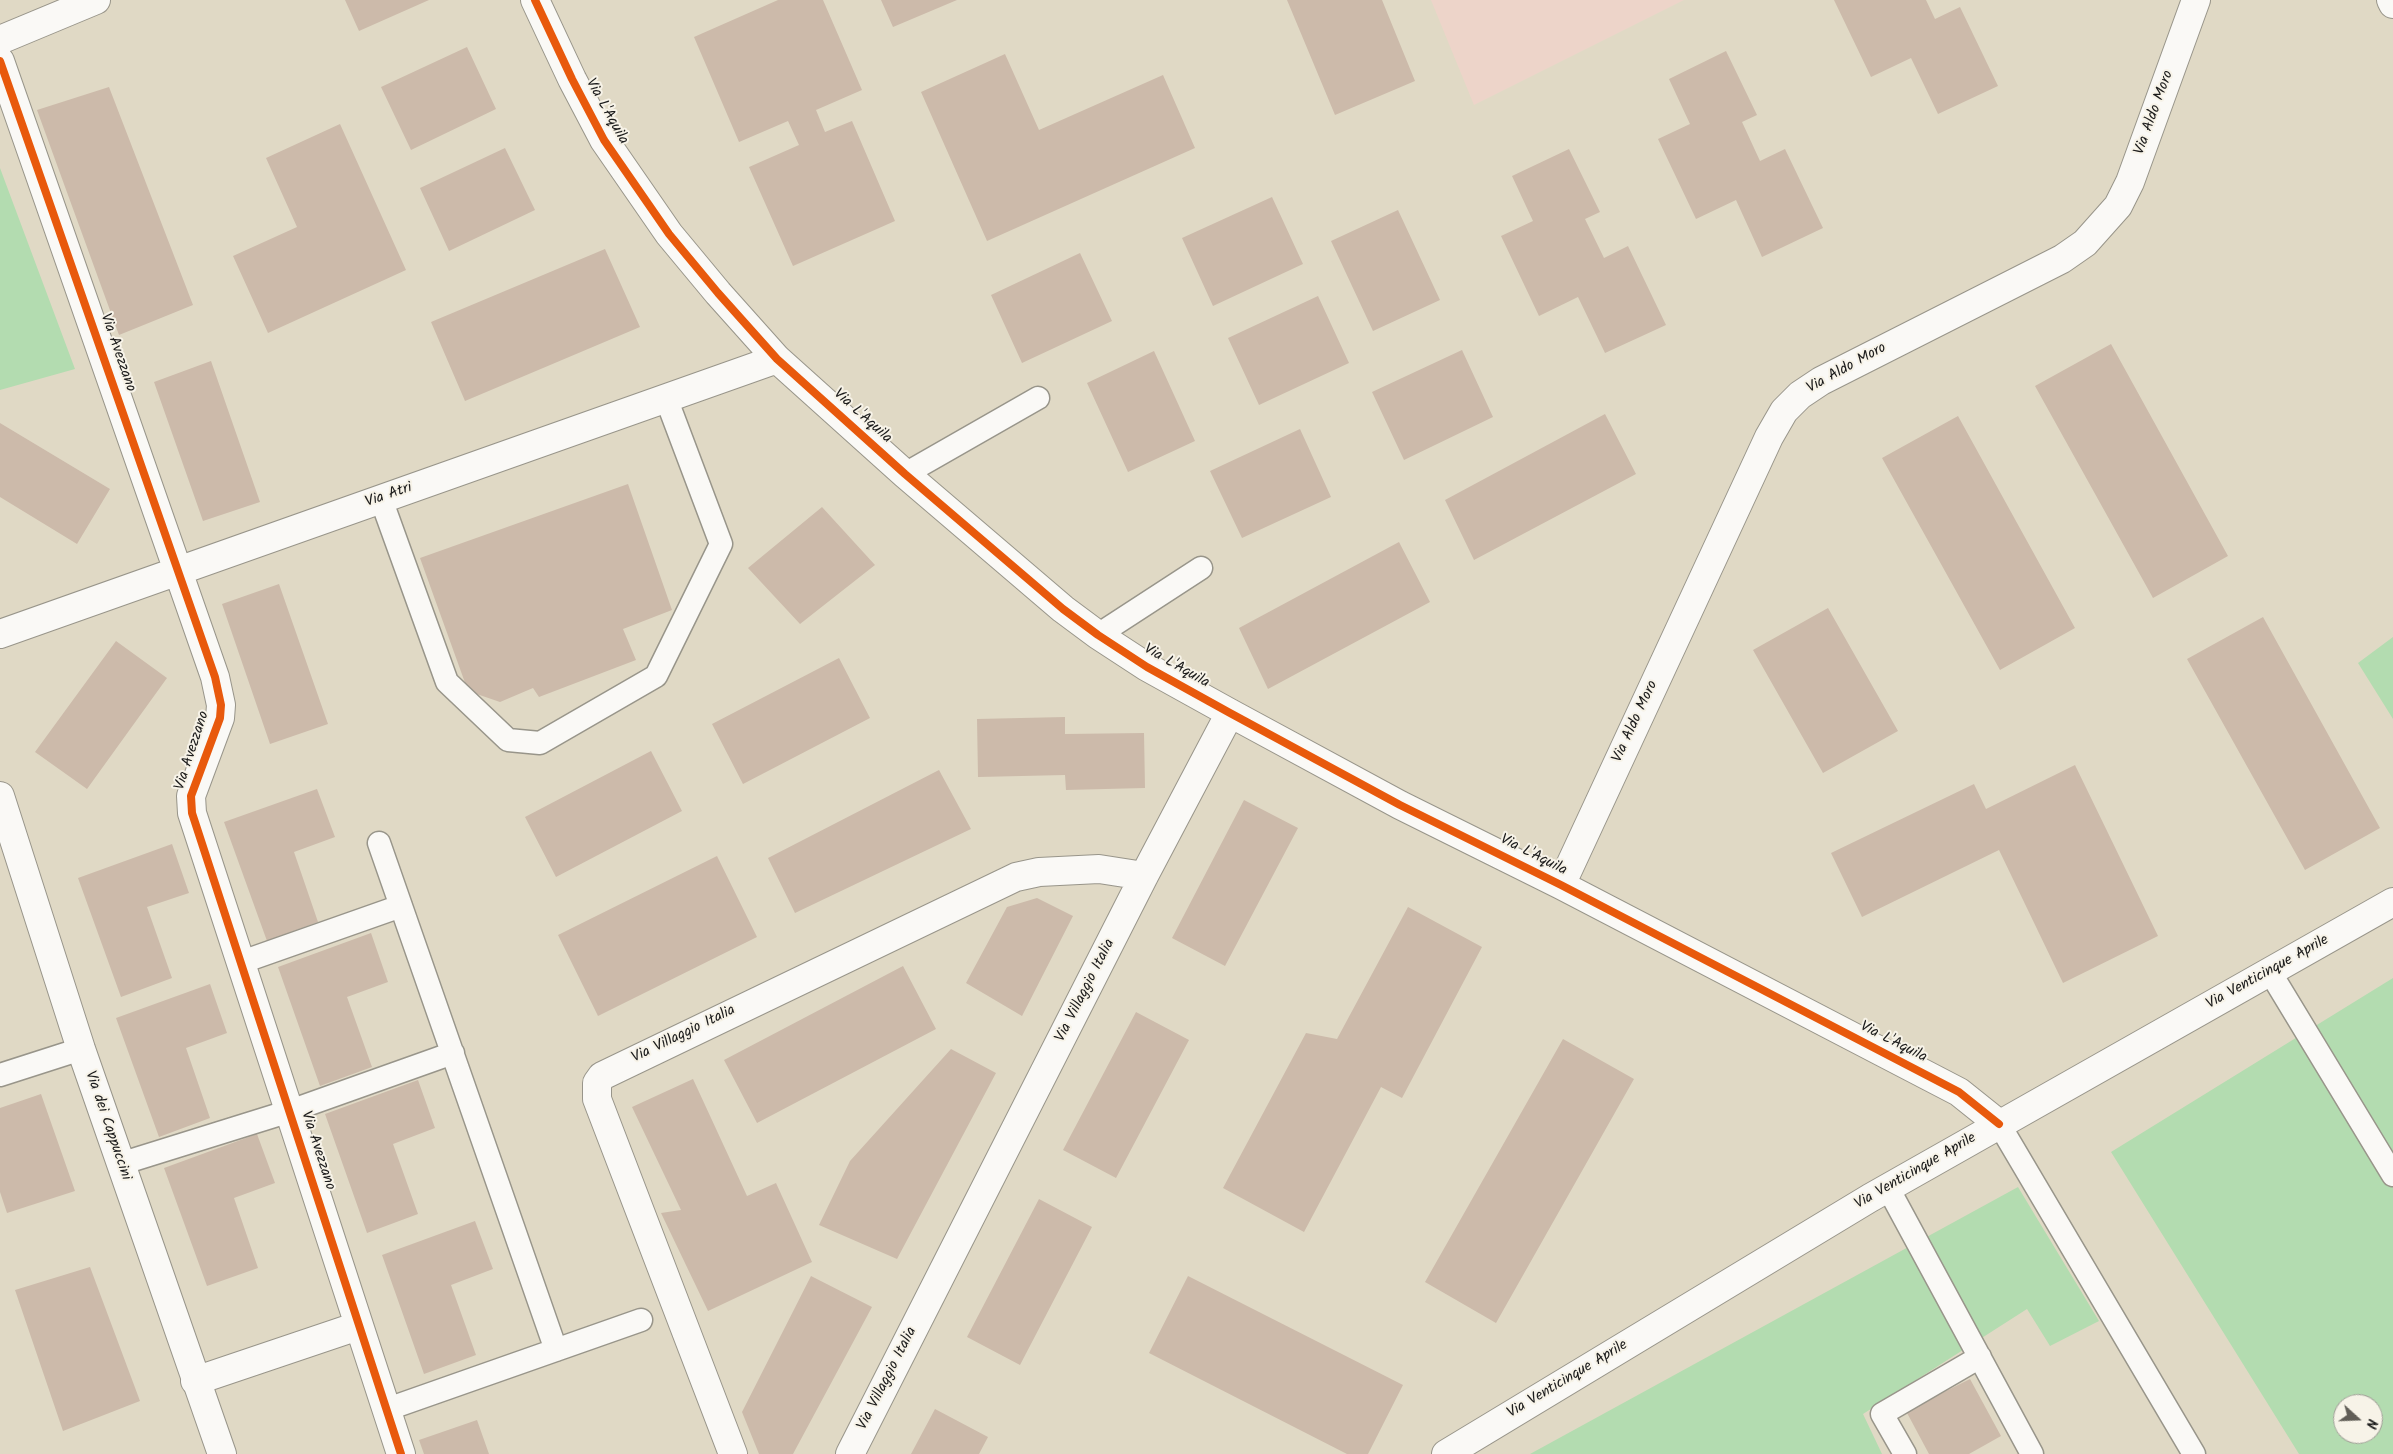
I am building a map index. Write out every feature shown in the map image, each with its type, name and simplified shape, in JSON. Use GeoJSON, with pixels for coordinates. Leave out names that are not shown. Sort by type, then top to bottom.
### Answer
{"type":"FeatureCollection","features":[{"type":"Feature","properties":{"kind":"street"},"geometry":{"type":"LineString","coordinates":[[0,40],[96,0]]}},
{"type":"Feature","properties":{"kind":"street","name":"Via L'Aquila"},"geometry":{"type":"LineString","coordinates":[[536,0],[572,80],[604,140],[669,234],[718,293],[777,359],[905,474],[1028,580],[1098,635],[1147,667],[1400,805],[1561,885],[1958,1092],[1999,1124]]}},
{"type":"Feature","properties":{"kind":"street","name":"Via Aldo Moro"},"geometry":{"type":"LineString","coordinates":[[1561,885],[1764,446],[1784,411],[1800,395],[1821,381],[2062,259],[2085,243],[2118,206],[2130,182],[2196,0]]}},
{"type":"Feature","properties":{"kind":"street"},"geometry":{"type":"LineString","coordinates":[[2391,0],[2393,4]]}},
{"type":"Feature","properties":{"kind":"street","name":"Via Avezzano"},"geometry":{"type":"LineString","coordinates":[[0,61],[215,677],[221,705],[218,726],[194,788],[191,804],[385,1410],[401,1454]]}},
{"type":"Feature","properties":{"kind":"street","name":"Via Atri"},"geometry":{"type":"LineString","coordinates":[[0,634],[777,359]]}},
{"type":"Feature","properties":{"kind":"street","name":"Via Villaggio Italia"},"geometry":{"type":"LineString","coordinates":[[850,1454],[1144,876],[1230,713]]}},
{"type":"Feature","properties":{"kind":"street","name":"Via dei Cappuccini"},"geometry":{"type":"LineString","coordinates":[[0,796],[81,1049],[222,1454]]}},
{"type":"Feature","properties":{"kind":"street","name":"Via Villaggio Italia"},"geometry":{"type":"LineString","coordinates":[[733,1454],[597,1099],[597,1083],[602,1076],[1016,876],[1039,872],[1099,869],[1144,876]]}},
{"type":"Feature","properties":{"kind":"street","name":"Via Venticinque Aprile"},"geometry":{"type":"LineString","coordinates":[[1446,1454],[1888,1188],[2393,902]]}},
{"type":"Feature","properties":{"kind":"street"},"geometry":{"type":"LineString","coordinates":[[195,1381],[358,1326]]}},
{"type":"Feature","properties":{"kind":"lane"},"geometry":{"type":"LineString","coordinates":[[382,499],[447,682],[508,740],[540,743],[656,676],[721,544],[666,398]]}},
{"type":"Feature","properties":{"kind":"lane"},"geometry":{"type":"LineString","coordinates":[[905,474],[1038,398]]}},
{"type":"Feature","properties":{"kind":"lane"},"geometry":{"type":"LineString","coordinates":[[1098,635],[1201,568]]}},
{"type":"Feature","properties":{"kind":"lane"},"geometry":{"type":"LineString","coordinates":[[379,843],[556,1350]]}},
{"type":"Feature","properties":{"kind":"lane"},"geometry":{"type":"LineString","coordinates":[[242,962],[401,906]]}},
{"type":"Feature","properties":{"kind":"lane"},"geometry":{"type":"LineString","coordinates":[[2270,972],[2393,1175]]}},
{"type":"Feature","properties":{"kind":"lane"},"geometry":{"type":"LineString","coordinates":[[0,1075],[81,1049]]}},
{"type":"Feature","properties":{"kind":"lane"},"geometry":{"type":"LineString","coordinates":[[120,1164],[290,1111],[452,1054]]}},
{"type":"Feature","properties":{"kind":"lane"},"geometry":{"type":"LineString","coordinates":[[1999,1124],[2194,1454]]}},
{"type":"Feature","properties":{"kind":"lane"},"geometry":{"type":"LineString","coordinates":[[1888,1188],[2032,1454]]}},
{"type":"Feature","properties":{"kind":"lane"},"geometry":{"type":"LineString","coordinates":[[385,1410],[640,1320]]}},
{"type":"Feature","properties":{"kind":"lane"},"geometry":{"type":"LineString","coordinates":[[1905,1454],[1882,1414],[1980,1358]]}},
{"type":"Feature","properties":{"kind":"shaded area"},"geometry":{"type":"Polygon","coordinates":[[[1431,0],[1684,0],[1474,105],[1431,0]]]}},
{"type":"Feature","properties":{"kind":"green space"},"geometry":{"type":"Polygon","coordinates":[[[0,168],[75,369],[0,390],[0,168]]]}},
{"type":"Feature","properties":{"kind":"green space"},"geometry":{"type":"Polygon","coordinates":[[[2393,637],[2393,719],[2358,663],[2393,637]]]}},
{"type":"Feature","properties":{"kind":"green space"},"geometry":{"type":"Polygon","coordinates":[[[2393,978],[2393,1454],[2299,1454],[2111,1152],[2393,978]]]}},
{"type":"Feature","properties":{"kind":"green space"},"geometry":{"type":"Polygon","coordinates":[[[2018,1187],[2099,1321],[2050,1346],[2027,1309],[1863,1414],[1882,1454],[1530,1454],[2018,1187]]]}},
{"type":"Feature","properties":{"kind":"building"},"geometry":{"type":"Polygon","coordinates":[[[345,0],[429,0],[359,31],[345,0]]]}},
{"type":"Feature","properties":{"kind":"building"},"geometry":{"type":"Polygon","coordinates":[[[778,0],[823,0],[862,90],[816,110],[825,132],[852,121],[895,221],[793,266],[749,167],[799,145],[788,121],[739,142],[694,37],[778,0]]]}},
{"type":"Feature","properties":{"kind":"building"},"geometry":{"type":"Polygon","coordinates":[[[881,0],[957,0],[893,27],[881,0]]]}},
{"type":"Feature","properties":{"kind":"building"},"geometry":{"type":"Polygon","coordinates":[[[1287,0],[1382,0],[1415,81],[1335,115],[1287,0]]]}},
{"type":"Feature","properties":{"kind":"building"},"geometry":{"type":"Polygon","coordinates":[[[1834,0],[1926,0],[1935,19],[1960,7],[1998,86],[1938,114],[1911,58],[1871,77],[1834,0]]]}},
{"type":"Feature","properties":{"kind":"building"},"geometry":{"type":"Polygon","coordinates":[[[467,47],[496,109],[411,150],[381,87],[467,47]]]}},
{"type":"Feature","properties":{"kind":"building"},"geometry":{"type":"Polygon","coordinates":[[[1726,51],[1757,115],[1742,122],[1760,161],[1785,149],[1823,228],[1762,257],[1736,200],[1696,219],[1658,139],[1690,124],[1669,79],[1726,51]]]}},
{"type":"Feature","properties":{"kind":"building"},"geometry":{"type":"Polygon","coordinates":[[[1005,54],[1039,130],[1163,75],[1195,148],[987,241],[921,92],[1005,54]]]}},
{"type":"Feature","properties":{"kind":"building"},"geometry":{"type":"Polygon","coordinates":[[[109,87],[193,305],[119,335],[37,110],[109,87]]]}},
{"type":"Feature","properties":{"kind":"building"},"geometry":{"type":"Polygon","coordinates":[[[340,124],[406,270],[268,333],[233,256],[297,227],[266,158],[340,124]]]}},
{"type":"Feature","properties":{"kind":"building"},"geometry":{"type":"Polygon","coordinates":[[[505,148],[535,210],[449,251],[420,188],[505,148]]]}},
{"type":"Feature","properties":{"kind":"building"},"geometry":{"type":"Polygon","coordinates":[[[1569,149],[1600,212],[1585,219],[1604,258],[1628,246],[1666,325],[1605,353],[1578,297],[1539,316],[1501,236],[1533,221],[1512,176],[1569,149]]]}},
{"type":"Feature","properties":{"kind":"building"},"geometry":{"type":"Polygon","coordinates":[[[1272,197],[1303,264],[1213,306],[1182,238],[1272,197]]]}},
{"type":"Feature","properties":{"kind":"building"},"geometry":{"type":"Polygon","coordinates":[[[1398,210],[1440,300],[1373,331],[1331,241],[1398,210]]]}},
{"type":"Feature","properties":{"kind":"building"},"geometry":{"type":"Polygon","coordinates":[[[605,249],[640,327],[465,401],[431,322],[605,249]]]}},
{"type":"Feature","properties":{"kind":"building"},"geometry":{"type":"Polygon","coordinates":[[[1080,253],[1112,321],[1022,363],[991,295],[1080,253]]]}},
{"type":"Feature","properties":{"kind":"building"},"geometry":{"type":"Polygon","coordinates":[[[1318,296],[1349,363],[1259,405],[1228,338],[1318,296]]]}},
{"type":"Feature","properties":{"kind":"building"},"geometry":{"type":"Polygon","coordinates":[[[2111,344],[2228,556],[2153,598],[2035,386],[2111,344]]]}},
{"type":"Feature","properties":{"kind":"building"},"geometry":{"type":"Polygon","coordinates":[[[1462,350],[1493,417],[1404,460],[1372,392],[1462,350]]]}},
{"type":"Feature","properties":{"kind":"building"},"geometry":{"type":"Polygon","coordinates":[[[1154,351],[1195,441],[1128,472],[1087,383],[1154,351]]]}},
{"type":"Feature","properties":{"kind":"building"},"geometry":{"type":"Polygon","coordinates":[[[211,361],[260,502],[203,521],[154,382],[211,361]]]}},
{"type":"Feature","properties":{"kind":"building"},"geometry":{"type":"Polygon","coordinates":[[[1605,414],[1636,474],[1474,560],[1445,500],[1605,414]]]}},
{"type":"Feature","properties":{"kind":"building"},"geometry":{"type":"Polygon","coordinates":[[[1958,416],[2075,628],[2000,670],[1882,458],[1958,416]]]}},
{"type":"Feature","properties":{"kind":"building"},"geometry":{"type":"Polygon","coordinates":[[[0,423],[110,489],[77,544],[0,497],[0,423]]]}},
{"type":"Feature","properties":{"kind":"building"},"geometry":{"type":"Polygon","coordinates":[[[1300,429],[1331,497],[1242,538],[1210,471],[1300,429]]]}},
{"type":"Feature","properties":{"kind":"building"},"geometry":{"type":"Polygon","coordinates":[[[628,484],[672,610],[623,629],[636,660],[539,697],[533,688],[500,702],[468,691],[420,558],[628,484]]]}},
{"type":"Feature","properties":{"kind":"building"},"geometry":{"type":"Polygon","coordinates":[[[822,507],[875,565],[800,624],[748,568],[822,507]]]}},
{"type":"Feature","properties":{"kind":"building"},"geometry":{"type":"Polygon","coordinates":[[[1399,542],[1430,602],[1268,689],[1239,628],[1399,542]]]}},
{"type":"Feature","properties":{"kind":"building"},"geometry":{"type":"Polygon","coordinates":[[[279,584],[328,724],[270,744],[222,604],[279,584]]]}},
{"type":"Feature","properties":{"kind":"building"},"geometry":{"type":"Polygon","coordinates":[[[1828,608],[1898,731],[1823,773],[1753,650],[1828,608]]]}},
{"type":"Feature","properties":{"kind":"building"},"geometry":{"type":"Polygon","coordinates":[[[2263,617],[2380,828],[2305,870],[2187,659],[2263,617]]]}},
{"type":"Feature","properties":{"kind":"building"},"geometry":{"type":"Polygon","coordinates":[[[116,641],[167,678],[87,789],[35,752],[116,641]]]}},
{"type":"Feature","properties":{"kind":"building"},"geometry":{"type":"Polygon","coordinates":[[[839,658],[870,718],[743,784],[712,724],[839,658]]]}},
{"type":"Feature","properties":{"kind":"building"},"geometry":{"type":"Polygon","coordinates":[[[1065,717],[1065,734],[1144,733],[1145,788],[1066,790],[1065,775],[978,777],[977,719],[1065,717]]]}},
{"type":"Feature","properties":{"kind":"building"},"geometry":{"type":"Polygon","coordinates":[[[651,751],[682,811],[556,877],[525,817],[651,751]]]}},
{"type":"Feature","properties":{"kind":"building"},"geometry":{"type":"Polygon","coordinates":[[[2075,765],[2158,936],[2063,983],[1999,850],[1862,917],[1831,853],[1974,784],[1986,809],[2075,765]]]}},
{"type":"Feature","properties":{"kind":"building"},"geometry":{"type":"Polygon","coordinates":[[[939,770],[971,829],[795,913],[768,858],[939,770]]]}},
{"type":"Feature","properties":{"kind":"building"},"geometry":{"type":"Polygon","coordinates":[[[317,789],[335,837],[294,852],[318,922],[267,941],[224,822],[317,789]]]}},
{"type":"Feature","properties":{"kind":"building"},"geometry":{"type":"Polygon","coordinates":[[[1244,800],[1298,828],[1225,966],[1172,938],[1244,800]]]}},
{"type":"Feature","properties":{"kind":"building"},"geometry":{"type":"Polygon","coordinates":[[[172,844],[189,893],[147,907],[172,978],[121,997],[78,878],[172,844]]]}},
{"type":"Feature","properties":{"kind":"building"},"geometry":{"type":"Polygon","coordinates":[[[717,856],[757,937],[598,1016],[558,935],[717,856]]]}},
{"type":"Feature","properties":{"kind":"building"},"geometry":{"type":"Polygon","coordinates":[[[1037,898],[1073,916],[1022,1016],[966,983],[1007,907],[1037,898]]]}},
{"type":"Feature","properties":{"kind":"building"},"geometry":{"type":"Polygon","coordinates":[[[1408,907],[1482,947],[1402,1098],[1381,1087],[1304,1232],[1223,1188],[1306,1033],[1337,1039],[1408,907]]]}},
{"type":"Feature","properties":{"kind":"building"},"geometry":{"type":"Polygon","coordinates":[[[371,933],[388,982],[347,997],[372,1067],[320,1086],[278,967],[371,933]]]}},
{"type":"Feature","properties":{"kind":"building"},"geometry":{"type":"Polygon","coordinates":[[[903,966],[936,1029],[757,1123],[724,1060],[903,966]]]}},
{"type":"Feature","properties":{"kind":"building"},"geometry":{"type":"Polygon","coordinates":[[[210,984],[227,1033],[186,1048],[210,1118],[159,1137],[116,1018],[210,984]]]}},
{"type":"Feature","properties":{"kind":"building"},"geometry":{"type":"Polygon","coordinates":[[[1136,1012],[1189,1040],[1116,1178],[1063,1150],[1136,1012]]]}},
{"type":"Feature","properties":{"kind":"building"},"geometry":{"type":"Polygon","coordinates":[[[1563,1039],[1634,1079],[1496,1323],[1425,1282],[1563,1039]]]}},
{"type":"Feature","properties":{"kind":"building"},"geometry":{"type":"Polygon","coordinates":[[[951,1049],[996,1073],[897,1259],[819,1225],[850,1161],[951,1049]]]}},
{"type":"Feature","properties":{"kind":"building"},"geometry":{"type":"Polygon","coordinates":[[[693,1079],[747,1196],[776,1183],[812,1262],[708,1311],[661,1213],[681,1210],[632,1107],[693,1079]]]}},
{"type":"Feature","properties":{"kind":"building"},"geometry":{"type":"Polygon","coordinates":[[[418,1080],[435,1128],[393,1144],[418,1214],[367,1233],[325,1114],[418,1080]]]}},
{"type":"Feature","properties":{"kind":"building"},"geometry":{"type":"Polygon","coordinates":[[[41,1094],[75,1191],[7,1213],[0,1192],[0,1108],[41,1094]]]}},
{"type":"Feature","properties":{"kind":"building"},"geometry":{"type":"Polygon","coordinates":[[[257,1134],[275,1183],[234,1198],[258,1268],[207,1286],[164,1168],[257,1134]]]}},
{"type":"Feature","properties":{"kind":"building"},"geometry":{"type":"Polygon","coordinates":[[[1039,1199],[1092,1227],[1020,1365],[967,1337],[1039,1199]]]}},
{"type":"Feature","properties":{"kind":"building"},"geometry":{"type":"Polygon","coordinates":[[[475,1221],[493,1269],[451,1285],[476,1355],[424,1374],[382,1255],[475,1221]]]}},
{"type":"Feature","properties":{"kind":"building"},"geometry":{"type":"Polygon","coordinates":[[[90,1267],[140,1401],[63,1431],[15,1290],[90,1267]]]}},
{"type":"Feature","properties":{"kind":"building"},"geometry":{"type":"Polygon","coordinates":[[[811,1276],[872,1307],[793,1454],[759,1454],[742,1412],[811,1276]]]}},
{"type":"Feature","properties":{"kind":"building"},"geometry":{"type":"Polygon","coordinates":[[[1188,1276],[1403,1385],[1368,1454],[1347,1454],[1149,1353],[1188,1276]]]}},
{"type":"Feature","properties":{"kind":"building"},"geometry":{"type":"Polygon","coordinates":[[[1970,1379],[2001,1436],[1969,1454],[1929,1454],[1906,1411],[1970,1379]]]}},
{"type":"Feature","properties":{"kind":"building"},"geometry":{"type":"Polygon","coordinates":[[[935,1409],[988,1437],[979,1454],[911,1454],[935,1409]]]}},
{"type":"Feature","properties":{"kind":"building"},"geometry":{"type":"Polygon","coordinates":[[[477,1420],[489,1454],[424,1454],[419,1440],[477,1420]]]}},
{"type":"Feature","properties":{"kind":"cycle path"},"geometry":{"type":"LineString","coordinates":[[535,0],[572,79],[604,140],[669,234],[718,293],[777,359],[905,474],[1063,609],[1098,635],[1147,667],[1230,713],[1400,805],[1561,885],[1959,1092],[1999,1124]]}},
{"type":"Feature","properties":{"kind":"cycle path"},"geometry":{"type":"LineString","coordinates":[[0,61],[215,677],[221,705],[220,718],[191,796],[192,813],[401,1454]]}}]}
